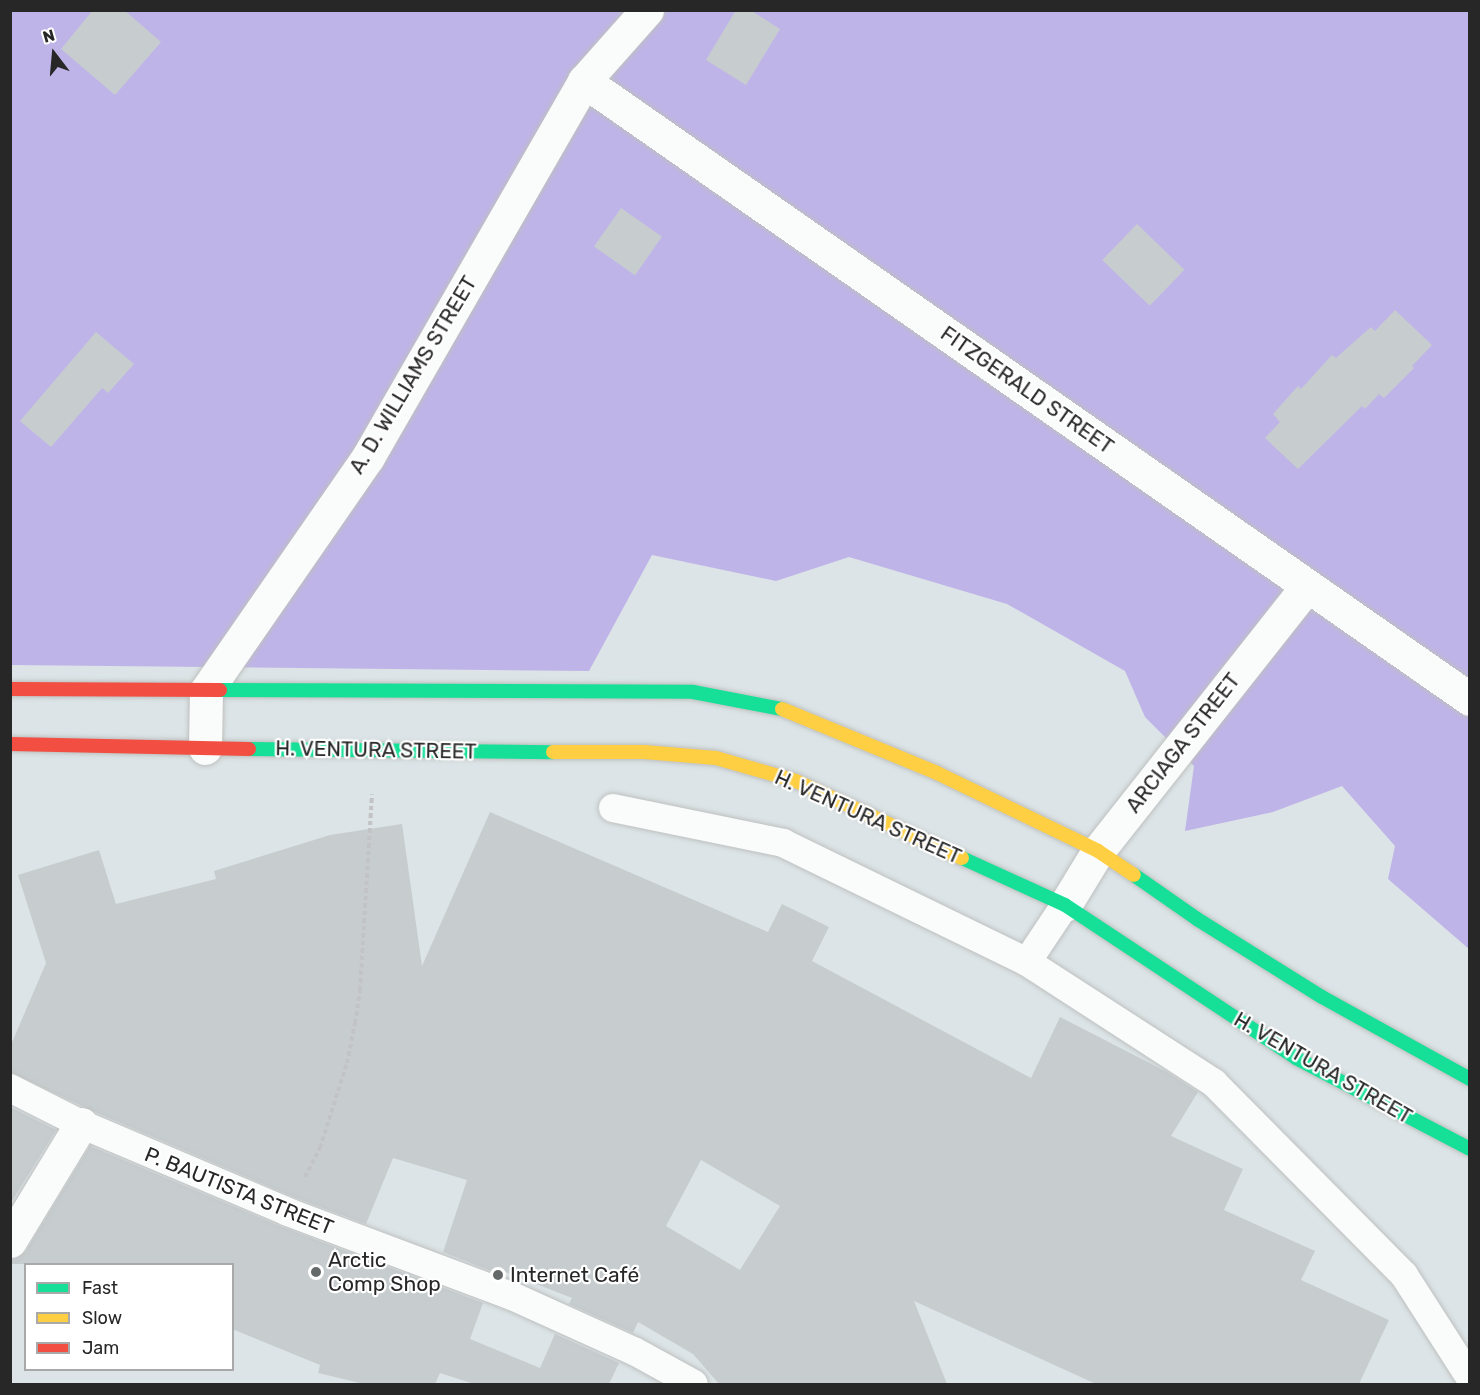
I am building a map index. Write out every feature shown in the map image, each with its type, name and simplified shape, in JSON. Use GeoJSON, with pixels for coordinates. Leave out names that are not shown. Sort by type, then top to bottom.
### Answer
{"type":"FeatureCollection","features":[{"type":"Feature","properties":{"kind":"street","name":"A. D. WILLIAMS STREET"},"geometry":{"type":"LineString","coordinates":[[206,691],[229,654],[368,457],[584,81],[647,10]]}},
{"type":"Feature","properties":{"kind":"street","name":"FITZGERALD STREET"},"geometry":{"type":"LineString","coordinates":[[584,81],[1470,699]]}},
{"type":"Feature","properties":{"kind":"street","name":"ARCIAGA STREET"},"geometry":{"type":"LineString","coordinates":[[1065,905],[1098,851],[1307,586]]}},
{"type":"Feature","properties":{"kind":"street"},"geometry":{"type":"LineString","coordinates":[[10,689],[693,692],[791,711],[938,772],[1098,851],[1197,919],[1322,997],[1470,1079]]}},
{"type":"Feature","properties":{"kind":"street"},"geometry":{"type":"LineString","coordinates":[[205,748],[206,691]]}},
{"type":"Feature","properties":{"kind":"street","name":"H. VENTURA STREET"},"geometry":{"type":"LineString","coordinates":[[10,744],[372,751],[644,752],[716,758],[796,781],[1065,905],[1296,1058],[1470,1149]]}},
{"type":"Feature","properties":{"kind":"street"},"geometry":{"type":"LineString","coordinates":[[10,1241],[81,1124]]}},
{"type":"Feature","properties":{"kind":"lane"},"geometry":{"type":"LineString","coordinates":[[613,808],[783,843],[1027,962],[1214,1083],[1404,1275],[1470,1378]]}},
{"type":"Feature","properties":{"kind":"lane"},"geometry":{"type":"LineString","coordinates":[[1027,962],[1065,905]]}},
{"type":"Feature","properties":{"kind":"lane","name":"P. BAUTISTA STREET"},"geometry":{"type":"LineString","coordinates":[[10,1088],[81,1124],[288,1212],[512,1296],[634,1351],[694,1384]]}},
{"type":"Feature","properties":{"kind":"path"},"geometry":{"type":"LineString","coordinates":[[288,1212],[320,1148],[347,1063],[355,1023],[360,990],[371,842],[372,751]]}},
{"type":"Feature","properties":{"kind":"shaded area"},"geometry":{"type":"Polygon","coordinates":[[[10,11],[1469,11],[1469,949],[1388,879],[1395,846],[1342,786],[1273,812],[1185,831],[1194,766],[1145,717],[1125,671],[1007,604],[849,557],[776,581],[652,555],[589,671],[11,665],[10,11]]]}},
{"type":"Feature","properties":{"kind":"building"},"geometry":{"type":"Polygon","coordinates":[[[93,10],[124,10],[161,42],[115,95],[61,49],[93,10]]]}},
{"type":"Feature","properties":{"kind":"building"},"geometry":{"type":"Polygon","coordinates":[[[736,10],[750,10],[780,29],[746,85],[706,60],[736,10]]]}},
{"type":"Feature","properties":{"kind":"building"},"geometry":{"type":"Polygon","coordinates":[[[621,208],[662,237],[635,275],[594,247],[621,208]]]}},
{"type":"Feature","properties":{"kind":"building"},"geometry":{"type":"Polygon","coordinates":[[[1137,224],[1184,270],[1150,306],[1102,260],[1137,224]]]}},
{"type":"Feature","properties":{"kind":"building"},"geometry":{"type":"Polygon","coordinates":[[[1395,310],[1432,345],[1412,366],[1414,368],[1384,398],[1379,394],[1365,409],[1362,406],[1298,469],[1265,438],[1280,422],[1273,414],[1298,386],[1301,389],[1332,355],[1336,358],[1371,327],[1375,331],[1395,310]]]}},
{"type":"Feature","properties":{"kind":"building"},"geometry":{"type":"Polygon","coordinates":[[[96,332],[134,364],[108,393],[102,388],[51,447],[20,421],[96,332]]]}},
{"type":"Feature","properties":{"kind":"building"},"geometry":{"type":"Polygon","coordinates":[[[490,812],[768,932],[782,904],[829,927],[812,961],[1031,1078],[1060,1017],[1167,1072],[1198,1092],[1171,1136],[1243,1169],[1224,1210],[1315,1251],[1301,1280],[1389,1320],[1359,1384],[1096,1384],[914,1301],[947,1384],[719,1384],[693,1354],[638,1322],[633,1333],[569,1304],[572,1298],[495,1268],[494,1272],[443,1252],[467,1180],[393,1158],[366,1224],[294,1197],[95,1112],[10,1072],[10,1047],[46,963],[18,875],[99,850],[116,904],[216,879],[214,871],[330,835],[402,824],[422,966],[490,812]],[[701,1160],[666,1226],[740,1270],[780,1206],[701,1160]]]}},
{"type":"Feature","properties":{"kind":"building"},"geometry":{"type":"Polygon","coordinates":[[[10,1107],[56,1130],[10,1204],[10,1107]]]}},
{"type":"Feature","properties":{"kind":"building"},"geometry":{"type":"Polygon","coordinates":[[[90,1146],[282,1227],[483,1303],[470,1339],[540,1368],[555,1334],[619,1363],[609,1384],[474,1384],[440,1373],[435,1384],[364,1384],[318,1373],[320,1365],[234,1330],[234,1263],[10,1264],[10,1260],[26,1251],[90,1146]]]}},
{"type":"Feature","properties":{"kind":"traffic: fast"},"geometry":{"type":"LineString","coordinates":[[220,690],[693,692],[782,709]]}},
{"type":"Feature","properties":{"kind":"traffic: fast"},"geometry":{"type":"LineString","coordinates":[[249,749],[553,752]]}},
{"type":"Feature","properties":{"kind":"traffic: fast"},"geometry":{"type":"LineString","coordinates":[[962,858],[1065,905],[1296,1058],[1470,1149]]}},
{"type":"Feature","properties":{"kind":"traffic: fast"},"geometry":{"type":"LineString","coordinates":[[1134,875],[1197,919],[1322,997],[1470,1079]]}},
{"type":"Feature","properties":{"kind":"traffic: slow"},"geometry":{"type":"LineString","coordinates":[[782,709],[937,773],[1098,851],[1134,875]]}},
{"type":"Feature","properties":{"kind":"traffic: slow"},"geometry":{"type":"LineString","coordinates":[[553,752],[644,752],[716,758],[796,781],[962,858]]}},
{"type":"Feature","properties":{"kind":"traffic: jam"},"geometry":{"type":"LineString","coordinates":[[10,689],[220,690]]}},
{"type":"Feature","properties":{"kind":"traffic: jam"},"geometry":{"type":"LineString","coordinates":[[10,744],[249,749]]}},
{"type":"Feature","properties":{"kind":"place","name":"Arctic Comp Shop"},"geometry":{"type":"Point","coordinates":[316,1272]}},
{"type":"Feature","properties":{"kind":"place","name":"Internet Café"},"geometry":{"type":"Point","coordinates":[498,1275]}}]}
